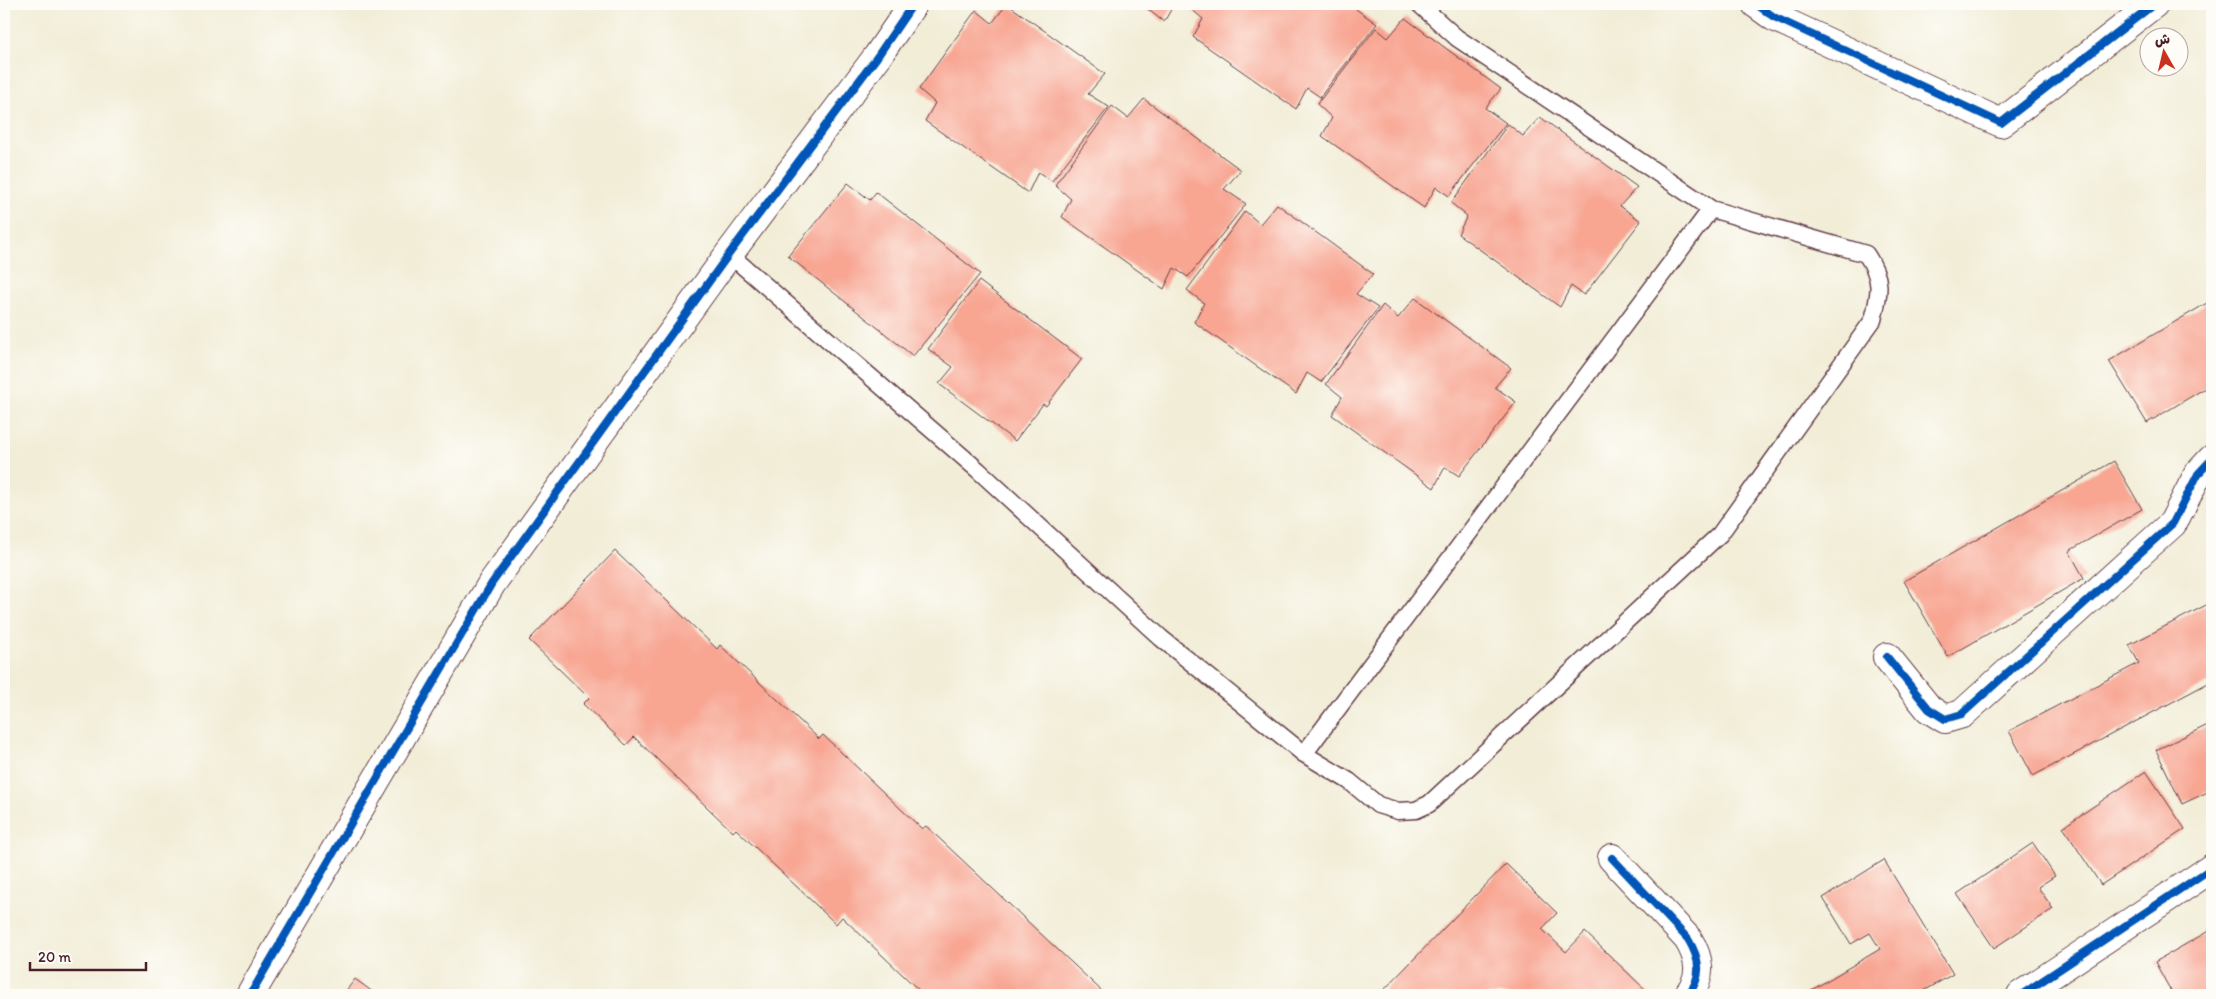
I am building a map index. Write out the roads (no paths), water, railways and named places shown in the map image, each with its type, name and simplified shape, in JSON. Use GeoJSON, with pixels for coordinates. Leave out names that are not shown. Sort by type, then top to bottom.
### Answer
{"type":"FeatureCollection","features":[{"type":"Feature","properties":{"kind":"street"},"geometry":{"type":"LineString","coordinates":[[250,995],[492,583],[729,254],[877,57],[914,4]]}},
{"type":"Feature","properties":{"kind":"street"},"geometry":{"type":"LineString","coordinates":[[1756,4],[1774,16],[2001,123],[2154,4]]}},
{"type":"Feature","properties":{"kind":"street"},"geometry":{"type":"LineString","coordinates":[[1887,657],[1929,709],[1945,719],[1962,714],[2172,523],[2198,474],[2212,458]]}},
{"type":"Feature","properties":{"kind":"street"},"geometry":{"type":"LineString","coordinates":[[1612,858],[1688,939],[1697,954],[1699,974],[1688,995]]}},
{"type":"Feature","properties":{"kind":"street"},"geometry":{"type":"LineString","coordinates":[[2021,995],[2212,868]]}},
{"type":"Feature","properties":{"kind":"lane"},"geometry":{"type":"LineString","coordinates":[[729,254],[978,470],[1160,638],[1304,754],[1348,781],[1378,805],[1398,811],[1416,810],[1429,804],[1720,534],[1872,320],[1880,294],[1877,270],[1866,254],[1711,209],[1457,38],[1419,4]]}},
{"type":"Feature","properties":{"kind":"lane"},"geometry":{"type":"LineString","coordinates":[[1304,754],[1711,209]]}}]}
